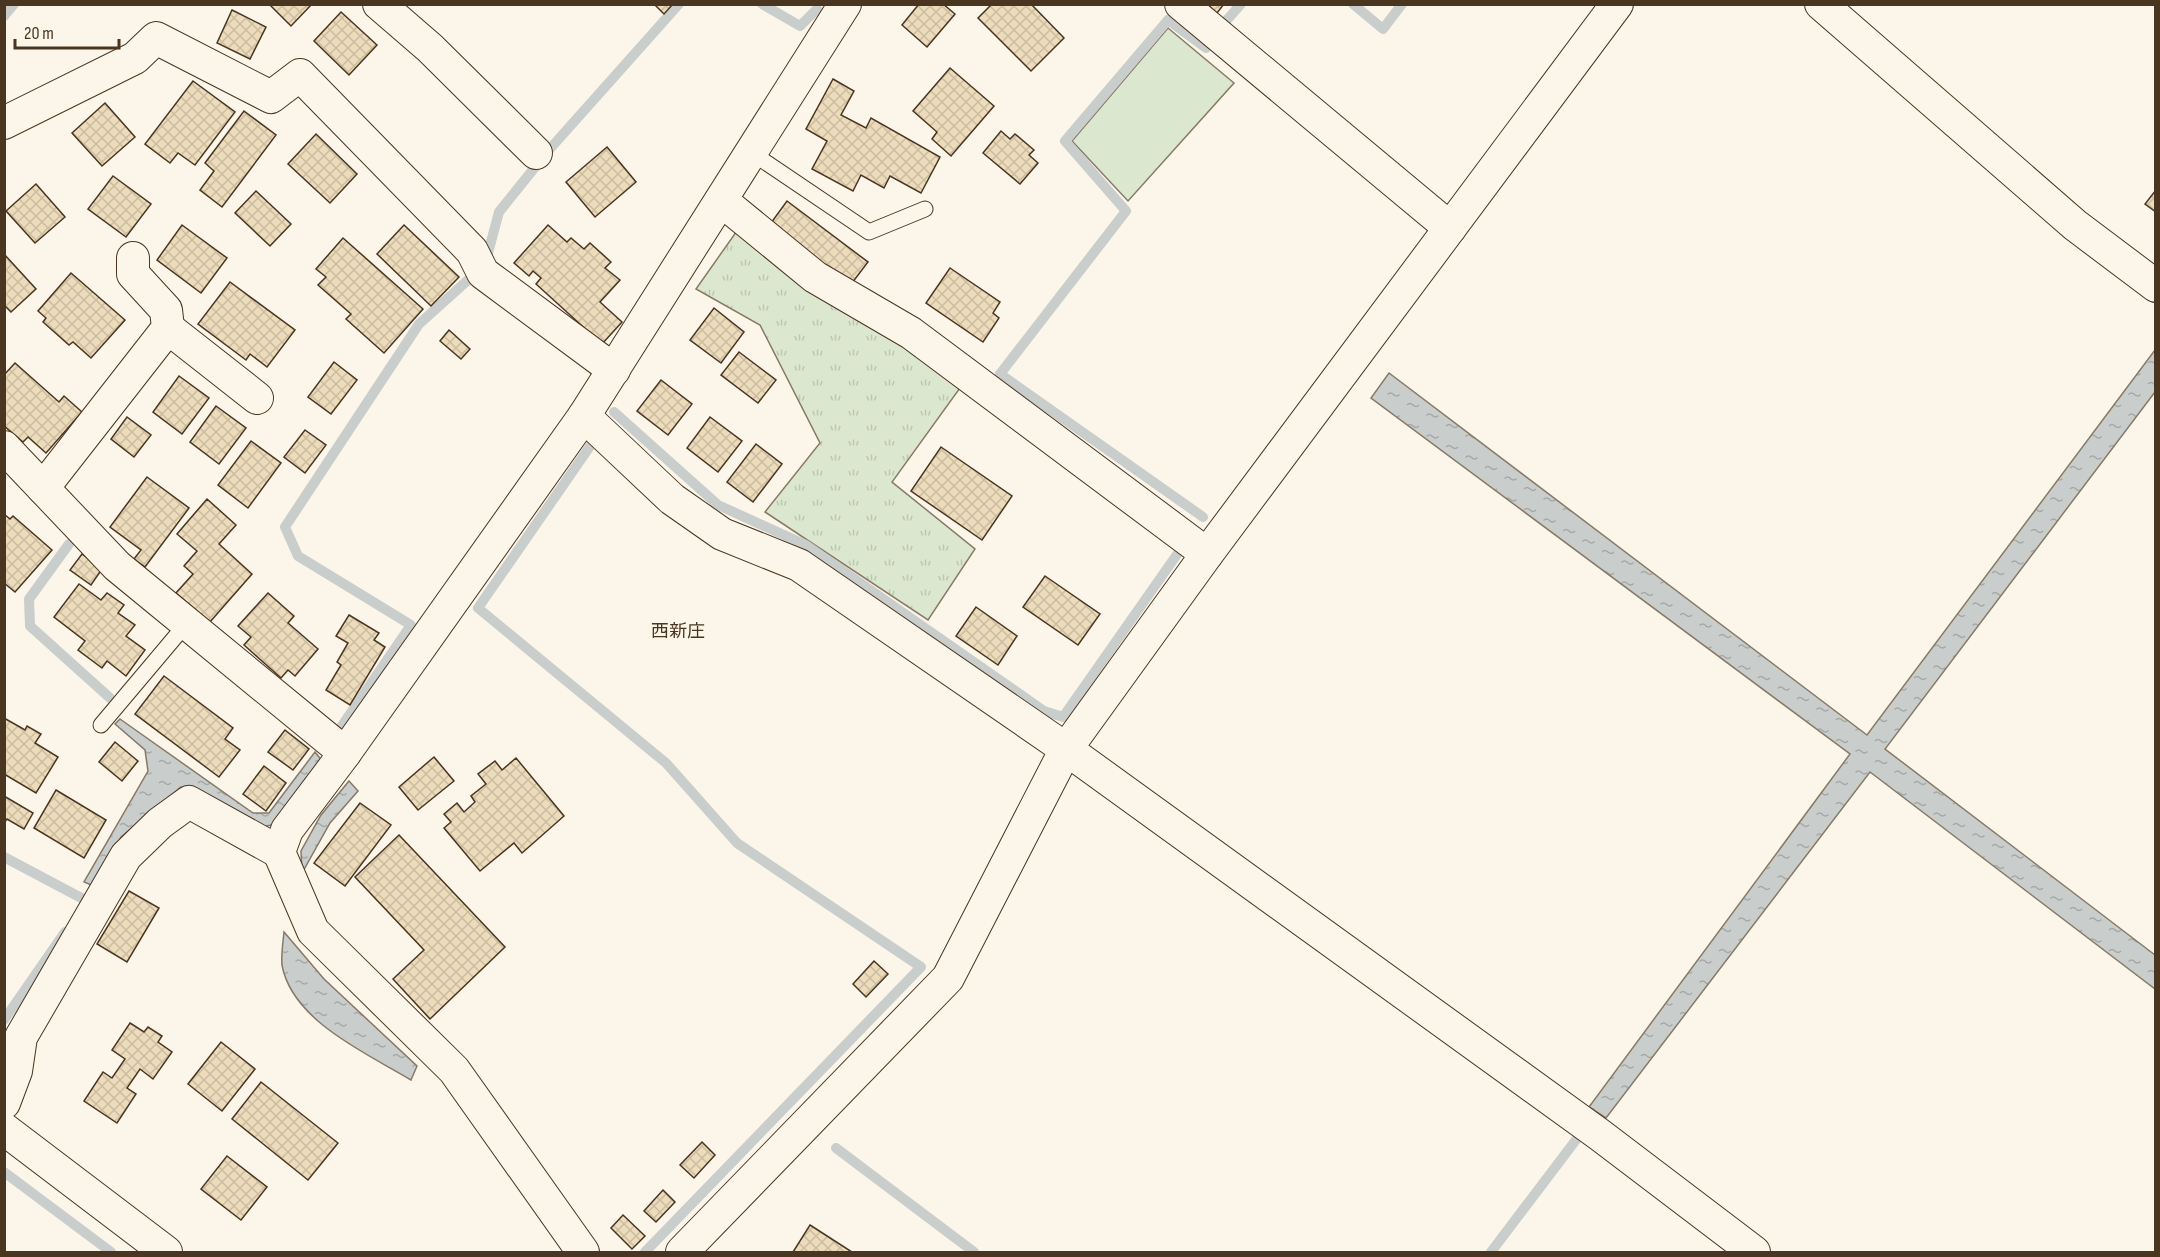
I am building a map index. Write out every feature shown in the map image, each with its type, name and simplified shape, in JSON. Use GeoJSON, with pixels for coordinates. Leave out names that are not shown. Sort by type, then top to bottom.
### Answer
{"type":"FeatureCollection","features":[{"type":"Feature","properties":{"kind":"street"},"geometry":{"type":"LineString","coordinates":[[379,4],[430,48],[536,153]]}},
{"type":"Feature","properties":{"kind":"street"},"geometry":{"type":"LineString","coordinates":[[1181,4],[1450,228]]}},
{"type":"Feature","properties":{"kind":"street"},"geometry":{"type":"LineString","coordinates":[[682,1252],[948,978],[1066,750],[1207,554],[1617,4]]}},
{"type":"Feature","properties":{"kind":"street"},"geometry":{"type":"LineString","coordinates":[[1821,4],[2075,225],[2156,286]]}},
{"type":"Feature","properties":{"kind":"street"},"geometry":{"type":"LineString","coordinates":[[279,852],[287,830],[345,753],[584,416],[845,5]]}},
{"type":"Feature","properties":{"kind":"street"},"geometry":{"type":"LineString","coordinates":[[4,123],[135,58],[156,38],[271,97],[300,75],[472,250],[483,273],[614,370]]}},
{"type":"Feature","properties":{"kind":"street"},"geometry":{"type":"LineString","coordinates":[[722,201],[815,277],[911,333],[1207,554]]}},
{"type":"Feature","properties":{"kind":"street"},"geometry":{"type":"LineString","coordinates":[[43,488],[168,327],[166,310],[133,274],[133,258]]}},
{"type":"Feature","properties":{"kind":"street"},"geometry":{"type":"LineString","coordinates":[[168,327],[257,398]]}},
{"type":"Feature","properties":{"kind":"street"},"geometry":{"type":"LineString","coordinates":[[584,416],[672,499],[722,534],[799,565],[1066,750],[1570,1113],[1754,1252]]}},
{"type":"Feature","properties":{"kind":"street"},"geometry":{"type":"LineString","coordinates":[[4,447],[117,566],[345,753]]}},
{"type":"Feature","properties":{"kind":"street"},"geometry":{"type":"LineString","coordinates":[[4,1103],[16,1071],[21,1036],[126,856],[160,823],[189,802],[279,852],[313,931],[454,1070],[584,1252]]}},
{"type":"Feature","properties":{"kind":"street"},"geometry":{"type":"LineString","coordinates":[[4,1129],[166,1252]]}},
{"type":"Feature","properties":{"kind":"lane"},"geometry":{"type":"LineString","coordinates":[[752,153],[869,232],[926,209]]}},
{"type":"Feature","properties":{"kind":"lane"},"geometry":{"type":"LineString","coordinates":[[101,725],[187,623]]}},
{"type":"Feature","properties":{"kind":"green space"},"geometry":{"type":"Polygon","coordinates":[[[1168,28],[1234,83],[1128,201],[1072,141],[1168,28]]]}},
{"type":"Feature","properties":{"kind":"green space"},"geometry":{"type":"Polygon","coordinates":[[[739,228],[960,388],[892,482],[975,549],[928,620],[765,512],[820,443],[760,325],[696,289],[739,228]]]}},
{"type":"Feature","properties":{"kind":"water"},"geometry":{"type":"Polygon","coordinates":[[[2155,350],[2155,392],[1885,749],[2155,955],[2155,989],[1870,772],[1606,1118],[1589,1107],[1850,754],[1371,398],[1389,373],[1867,735],[2155,350]]]}},
{"type":"Feature","properties":{"kind":"water"},"geometry":{"type":"Polygon","coordinates":[[[120,719],[253,813],[269,813],[315,752],[323,762],[277,824],[256,828],[181,787],[121,837],[96,887],[84,882],[148,771],[145,750],[115,724],[120,719]]]}},
{"type":"Feature","properties":{"kind":"water"},"geometry":{"type":"Polygon","coordinates":[[[349,781],[358,791],[330,823],[302,873],[301,851],[321,815],[349,781]]]}},
{"type":"Feature","properties":{"kind":"water"},"geometry":{"type":"Polygon","coordinates":[[[284,932],[324,979],[417,1066],[411,1080],[334,1034],[300,1003],[289,985],[282,965],[284,932]]]}},
{"type":"Feature","properties":{"kind":"building"},"geometry":{"type":"Polygon","coordinates":[[[269,4],[312,4],[291,26],[269,4]]]}},
{"type":"Feature","properties":{"kind":"building"},"geometry":{"type":"Polygon","coordinates":[[[654,4],[673,4],[664,14],[654,4]]]}},
{"type":"Feature","properties":{"kind":"building"},"geometry":{"type":"Polygon","coordinates":[[[919,4],[943,4],[955,14],[927,47],[902,25],[919,4]]]}},
{"type":"Feature","properties":{"kind":"building"},"geometry":{"type":"Polygon","coordinates":[[[992,4],[1031,4],[1064,38],[1031,71],[978,18],[992,4]]]}},
{"type":"Feature","properties":{"kind":"building"},"geometry":{"type":"Polygon","coordinates":[[[1207,4],[1224,4],[1217,13],[1207,4]]]}},
{"type":"Feature","properties":{"kind":"building"},"geometry":{"type":"Polygon","coordinates":[[[232,10],[266,27],[250,59],[217,43],[232,10]]]}},
{"type":"Feature","properties":{"kind":"building"},"geometry":{"type":"Polygon","coordinates":[[[341,12],[377,45],[349,75],[314,41],[341,12]]]}},
{"type":"Feature","properties":{"kind":"building"},"geometry":{"type":"Polygon","coordinates":[[[950,68],[994,106],[951,156],[932,139],[937,132],[913,111],[950,68]]]}},
{"type":"Feature","properties":{"kind":"building"},"geometry":{"type":"Polygon","coordinates":[[[833,79],[854,91],[841,115],[866,128],[871,118],[940,157],[921,193],[890,176],[884,188],[861,175],[853,191],[812,169],[827,141],[806,129],[833,79]]]}},
{"type":"Feature","properties":{"kind":"building"},"geometry":{"type":"Polygon","coordinates":[[[193,81],[235,112],[195,165],[178,153],[170,163],[145,144],[193,81]]]}},
{"type":"Feature","properties":{"kind":"building"},"geometry":{"type":"Polygon","coordinates":[[[105,103],[135,137],[102,166],[72,133],[105,103]]]}},
{"type":"Feature","properties":{"kind":"building"},"geometry":{"type":"Polygon","coordinates":[[[244,111],[276,135],[222,207],[200,190],[214,171],[205,163],[244,111]]]}},
{"type":"Feature","properties":{"kind":"building"},"geometry":{"type":"Polygon","coordinates":[[[1001,131],[1010,139],[1015,134],[1034,150],[1029,155],[1038,163],[1020,184],[983,153],[1001,131]]]}},
{"type":"Feature","properties":{"kind":"building"},"geometry":{"type":"Polygon","coordinates":[[[316,134],[357,174],[330,203],[288,164],[316,134]]]}},
{"type":"Feature","properties":{"kind":"building"},"geometry":{"type":"Polygon","coordinates":[[[607,147],[636,182],[595,217],[566,182],[607,147]]]}},
{"type":"Feature","properties":{"kind":"building"},"geometry":{"type":"Polygon","coordinates":[[[113,176],[151,204],[126,237],[88,209],[113,176]]]}},
{"type":"Feature","properties":{"kind":"building"},"geometry":{"type":"Polygon","coordinates":[[[36,184],[65,217],[35,243],[6,211],[36,184]]]}},
{"type":"Feature","properties":{"kind":"building"},"geometry":{"type":"Polygon","coordinates":[[[2156,190],[2156,212],[2145,204],[2156,190]]]}},
{"type":"Feature","properties":{"kind":"building"},"geometry":{"type":"Polygon","coordinates":[[[256,191],[291,224],[270,246],[235,213],[256,191]]]}},
{"type":"Feature","properties":{"kind":"building"},"geometry":{"type":"Polygon","coordinates":[[[787,201],[868,262],[849,287],[768,227],[787,201]]]}},
{"type":"Feature","properties":{"kind":"building"},"geometry":{"type":"Polygon","coordinates":[[[182,225],[227,258],[201,293],[157,260],[182,225]]]}},
{"type":"Feature","properties":{"kind":"building"},"geometry":{"type":"Polygon","coordinates":[[[404,225],[459,277],[431,306],[377,254],[404,225]]]}},
{"type":"Feature","properties":{"kind":"building"},"geometry":{"type":"Polygon","coordinates":[[[548,225],[567,242],[571,238],[584,249],[590,243],[611,262],[605,268],[620,280],[600,302],[622,322],[602,344],[536,284],[541,278],[533,271],[529,276],[514,263],[548,225]]]}},
{"type":"Feature","properties":{"kind":"building"},"geometry":{"type":"Polygon","coordinates":[[[343,238],[423,309],[384,353],[346,319],[351,314],[318,285],[326,277],[316,269],[343,238]]]}},
{"type":"Feature","properties":{"kind":"building"},"geometry":{"type":"Polygon","coordinates":[[[4,254],[36,289],[11,312],[4,305],[4,254]]]}},
{"type":"Feature","properties":{"kind":"building"},"geometry":{"type":"Polygon","coordinates":[[[950,268],[1000,302],[993,313],[999,318],[983,342],[926,303],[950,268]]]}},
{"type":"Feature","properties":{"kind":"building"},"geometry":{"type":"Polygon","coordinates":[[[71,273],[125,320],[91,358],[73,342],[69,345],[43,322],[46,318],[38,311],[71,273]]]}},
{"type":"Feature","properties":{"kind":"building"},"geometry":{"type":"Polygon","coordinates":[[[230,282],[295,330],[267,367],[250,354],[246,360],[198,324],[230,282]]]}},
{"type":"Feature","properties":{"kind":"building"},"geometry":{"type":"Polygon","coordinates":[[[714,308],[744,332],[721,363],[690,340],[714,308]]]}},
{"type":"Feature","properties":{"kind":"building"},"geometry":{"type":"Polygon","coordinates":[[[449,330],[470,349],[461,359],[440,341],[449,330]]]}},
{"type":"Feature","properties":{"kind":"building"},"geometry":{"type":"Polygon","coordinates":[[[739,352],[776,380],[758,403],[721,375],[739,352]]]}},
{"type":"Feature","properties":{"kind":"building"},"geometry":{"type":"Polygon","coordinates":[[[334,362],[357,380],[331,414],[308,397],[334,362]]]}},
{"type":"Feature","properties":{"kind":"building"},"geometry":{"type":"Polygon","coordinates":[[[15,363],[59,402],[64,396],[82,412],[46,453],[28,437],[23,442],[4,426],[4,375],[15,363]]]}},
{"type":"Feature","properties":{"kind":"building"},"geometry":{"type":"Polygon","coordinates":[[[179,376],[209,398],[182,434],[153,412],[179,376]]]}},
{"type":"Feature","properties":{"kind":"building"},"geometry":{"type":"Polygon","coordinates":[[[661,380],[692,404],[668,435],[637,411],[661,380]]]}},
{"type":"Feature","properties":{"kind":"building"},"geometry":{"type":"Polygon","coordinates":[[[216,406],[246,428],[219,464],[190,442],[216,406]]]}},
{"type":"Feature","properties":{"kind":"building"},"geometry":{"type":"Polygon","coordinates":[[[127,417],[151,435],[134,457],[111,439],[127,417]]]}},
{"type":"Feature","properties":{"kind":"building"},"geometry":{"type":"Polygon","coordinates":[[[710,417],[742,441],[718,472],[687,448],[710,417]]]}},
{"type":"Feature","properties":{"kind":"building"},"geometry":{"type":"Polygon","coordinates":[[[305,430],[326,445],[305,473],[284,457],[305,430]]]}},
{"type":"Feature","properties":{"kind":"building"},"geometry":{"type":"Polygon","coordinates":[[[251,441],[281,463],[248,508],[218,485],[251,441]]]}},
{"type":"Feature","properties":{"kind":"building"},"geometry":{"type":"Polygon","coordinates":[[[756,444],[782,464],[753,502],[727,482],[756,444]]]}},
{"type":"Feature","properties":{"kind":"building"},"geometry":{"type":"Polygon","coordinates":[[[941,447],[1012,496],[982,540],[911,491],[941,447]]]}},
{"type":"Feature","properties":{"kind":"building"},"geometry":{"type":"Polygon","coordinates":[[[147,477],[189,508],[145,567],[134,559],[141,550],[110,527],[147,477]]]}},
{"type":"Feature","properties":{"kind":"building"},"geometry":{"type":"Polygon","coordinates":[[[207,499],[236,525],[219,544],[252,574],[210,622],[176,593],[193,574],[184,566],[197,551],[177,534],[207,499]]]}},
{"type":"Feature","properties":{"kind":"building"},"geometry":{"type":"Polygon","coordinates":[[[4,514],[10,519],[13,516],[52,550],[15,592],[4,583],[4,514]]]}},
{"type":"Feature","properties":{"kind":"building"},"geometry":{"type":"Polygon","coordinates":[[[82,554],[102,569],[91,585],[70,570],[82,554]]]}},
{"type":"Feature","properties":{"kind":"building"},"geometry":{"type":"Polygon","coordinates":[[[1045,576],[1100,614],[1078,645],[1023,607],[1045,576]]]}},
{"type":"Feature","properties":{"kind":"building"},"geometry":{"type":"Polygon","coordinates":[[[79,584],[101,600],[107,593],[124,605],[118,613],[135,625],[126,636],[145,650],[126,676],[107,661],[102,668],[78,650],[85,641],[54,617],[79,584]]]}},
{"type":"Feature","properties":{"kind":"building"},"geometry":{"type":"Polygon","coordinates":[[[268,593],[294,616],[288,623],[318,649],[295,676],[288,670],[281,678],[244,645],[251,637],[238,626],[268,593]]]}},
{"type":"Feature","properties":{"kind":"building"},"geometry":{"type":"Polygon","coordinates":[[[976,607],[1017,636],[998,665],[956,636],[976,607]]]}},
{"type":"Feature","properties":{"kind":"building"},"geometry":{"type":"Polygon","coordinates":[[[349,615],[379,633],[374,640],[385,647],[350,705],[326,690],[341,665],[337,662],[348,643],[336,636],[349,615]]]}},
{"type":"Feature","properties":{"kind":"building"},"geometry":{"type":"Polygon","coordinates":[[[164,676],[233,728],[225,739],[240,750],[219,777],[135,714],[164,676]]]}},
{"type":"Feature","properties":{"kind":"building"},"geometry":{"type":"Polygon","coordinates":[[[4,718],[25,730],[27,726],[41,734],[35,743],[58,757],[36,793],[4,774],[4,718]]]}},
{"type":"Feature","properties":{"kind":"building"},"geometry":{"type":"Polygon","coordinates":[[[285,730],[309,749],[293,770],[268,752],[285,730]]]}},
{"type":"Feature","properties":{"kind":"building"},"geometry":{"type":"Polygon","coordinates":[[[115,742],[138,761],[122,781],[99,762],[115,742]]]}},
{"type":"Feature","properties":{"kind":"building"},"geometry":{"type":"Polygon","coordinates":[[[434,757],[454,781],[418,810],[399,787],[434,757]]]}},
{"type":"Feature","properties":{"kind":"building"},"geometry":{"type":"Polygon","coordinates":[[[516,758],[564,816],[522,853],[514,843],[480,871],[444,828],[451,822],[444,814],[457,803],[464,812],[475,802],[471,796],[486,784],[478,774],[495,761],[502,770],[516,758]]]}},
{"type":"Feature","properties":{"kind":"building"},"geometry":{"type":"Polygon","coordinates":[[[264,766],[286,783],[266,811],[243,794],[264,766]]]}},
{"type":"Feature","properties":{"kind":"building"},"geometry":{"type":"Polygon","coordinates":[[[56,790],[106,820],[84,858],[34,828],[56,790]]]}},
{"type":"Feature","properties":{"kind":"building"},"geometry":{"type":"Polygon","coordinates":[[[4,796],[33,813],[24,829],[7,819],[4,823],[4,796]]]}},
{"type":"Feature","properties":{"kind":"building"},"geometry":{"type":"Polygon","coordinates":[[[360,803],[391,825],[345,886],[314,863],[360,803]]]}},
{"type":"Feature","properties":{"kind":"building"},"geometry":{"type":"Polygon","coordinates":[[[399,835],[505,947],[430,1019],[393,979],[424,950],[355,877],[399,835]]]}},
{"type":"Feature","properties":{"kind":"building"},"geometry":{"type":"Polygon","coordinates":[[[129,891],[159,908],[127,962],[97,944],[129,891]]]}},
{"type":"Feature","properties":{"kind":"building"},"geometry":{"type":"Polygon","coordinates":[[[874,961],[888,974],[866,997],[853,984],[874,961]]]}},
{"type":"Feature","properties":{"kind":"building"},"geometry":{"type":"Polygon","coordinates":[[[130,1023],[144,1032],[148,1027],[162,1036],[158,1042],[172,1052],[153,1079],[140,1069],[127,1088],[136,1094],[117,1123],[84,1101],[103,1072],[112,1078],[125,1059],[112,1050],[130,1023]]]}},
{"type":"Feature","properties":{"kind":"building"},"geometry":{"type":"Polygon","coordinates":[[[221,1042],[255,1069],[222,1111],[188,1084],[221,1042]]]}},
{"type":"Feature","properties":{"kind":"building"},"geometry":{"type":"Polygon","coordinates":[[[261,1082],[338,1143],[308,1180],[232,1119],[261,1082]]]}},
{"type":"Feature","properties":{"kind":"building"},"geometry":{"type":"Polygon","coordinates":[[[702,1142],[715,1155],[694,1178],[680,1165],[702,1142]]]}},
{"type":"Feature","properties":{"kind":"building"},"geometry":{"type":"Polygon","coordinates":[[[227,1156],[267,1187],[241,1220],[201,1189],[227,1156]]]}},
{"type":"Feature","properties":{"kind":"building"},"geometry":{"type":"Polygon","coordinates":[[[663,1190],[675,1202],[656,1222],[644,1211],[663,1190]]]}},
{"type":"Feature","properties":{"kind":"building"},"geometry":{"type":"Polygon","coordinates":[[[623,1215],[645,1236],[632,1249],[611,1228],[623,1215]]]}},
{"type":"Feature","properties":{"kind":"building"},"geometry":{"type":"Polygon","coordinates":[[[810,1225],[852,1252],[793,1252],[810,1225]]]}},
{"type":"Feature","properties":{"kind":"waterway"},"geometry":{"type":"LineString","coordinates":[[4,16],[14,4]]}},
{"type":"Feature","properties":{"kind":"waterway"},"geometry":{"type":"LineString","coordinates":[[488,253],[499,212],[548,151],[679,4]]}},
{"type":"Feature","properties":{"kind":"waterway"},"geometry":{"type":"LineString","coordinates":[[762,4],[800,26],[817,9]]}},
{"type":"Feature","properties":{"kind":"waterway"},"geometry":{"type":"LineString","coordinates":[[1226,21],[1241,4]]}},
{"type":"Feature","properties":{"kind":"waterway"},"geometry":{"type":"LineString","coordinates":[[1353,4],[1383,29],[1402,4]]}},
{"type":"Feature","properties":{"kind":"waterway"},"geometry":{"type":"LineString","coordinates":[[1203,517],[1000,374],[1126,211],[1065,141],[1168,20],[1206,48]]}},
{"type":"Feature","properties":{"kind":"waterway"},"geometry":{"type":"LineString","coordinates":[[339,730],[411,625],[298,556],[285,527],[419,324],[468,280]]}},
{"type":"Feature","properties":{"kind":"waterway"},"geometry":{"type":"LineString","coordinates":[[614,412],[718,505],[806,545],[1044,711],[1063,717],[1178,553]]}},
{"type":"Feature","properties":{"kind":"waterway"},"geometry":{"type":"LineString","coordinates":[[593,442],[478,608],[666,763],[737,843],[921,967],[645,1252]]}},
{"type":"Feature","properties":{"kind":"waterway"},"geometry":{"type":"LineString","coordinates":[[69,544],[29,599],[30,626],[110,698]]}},
{"type":"Feature","properties":{"kind":"waterway"},"geometry":{"type":"LineString","coordinates":[[4,857],[87,901]]}},
{"type":"Feature","properties":{"kind":"waterway"},"geometry":{"type":"LineString","coordinates":[[4,1020],[65,932]]}},
{"type":"Feature","properties":{"kind":"waterway"},"geometry":{"type":"LineString","coordinates":[[1491,1252],[1585,1128]]}},
{"type":"Feature","properties":{"kind":"waterway"},"geometry":{"type":"LineString","coordinates":[[836,1148],[974,1252]]}},
{"type":"Feature","properties":{"kind":"waterway"},"geometry":{"type":"LineString","coordinates":[[4,1172],[111,1252]]}},
{"type":"Feature","properties":{"kind":"district","name":"西新庄"},"geometry":{"type":"Point","coordinates":[678,631]}}]}
